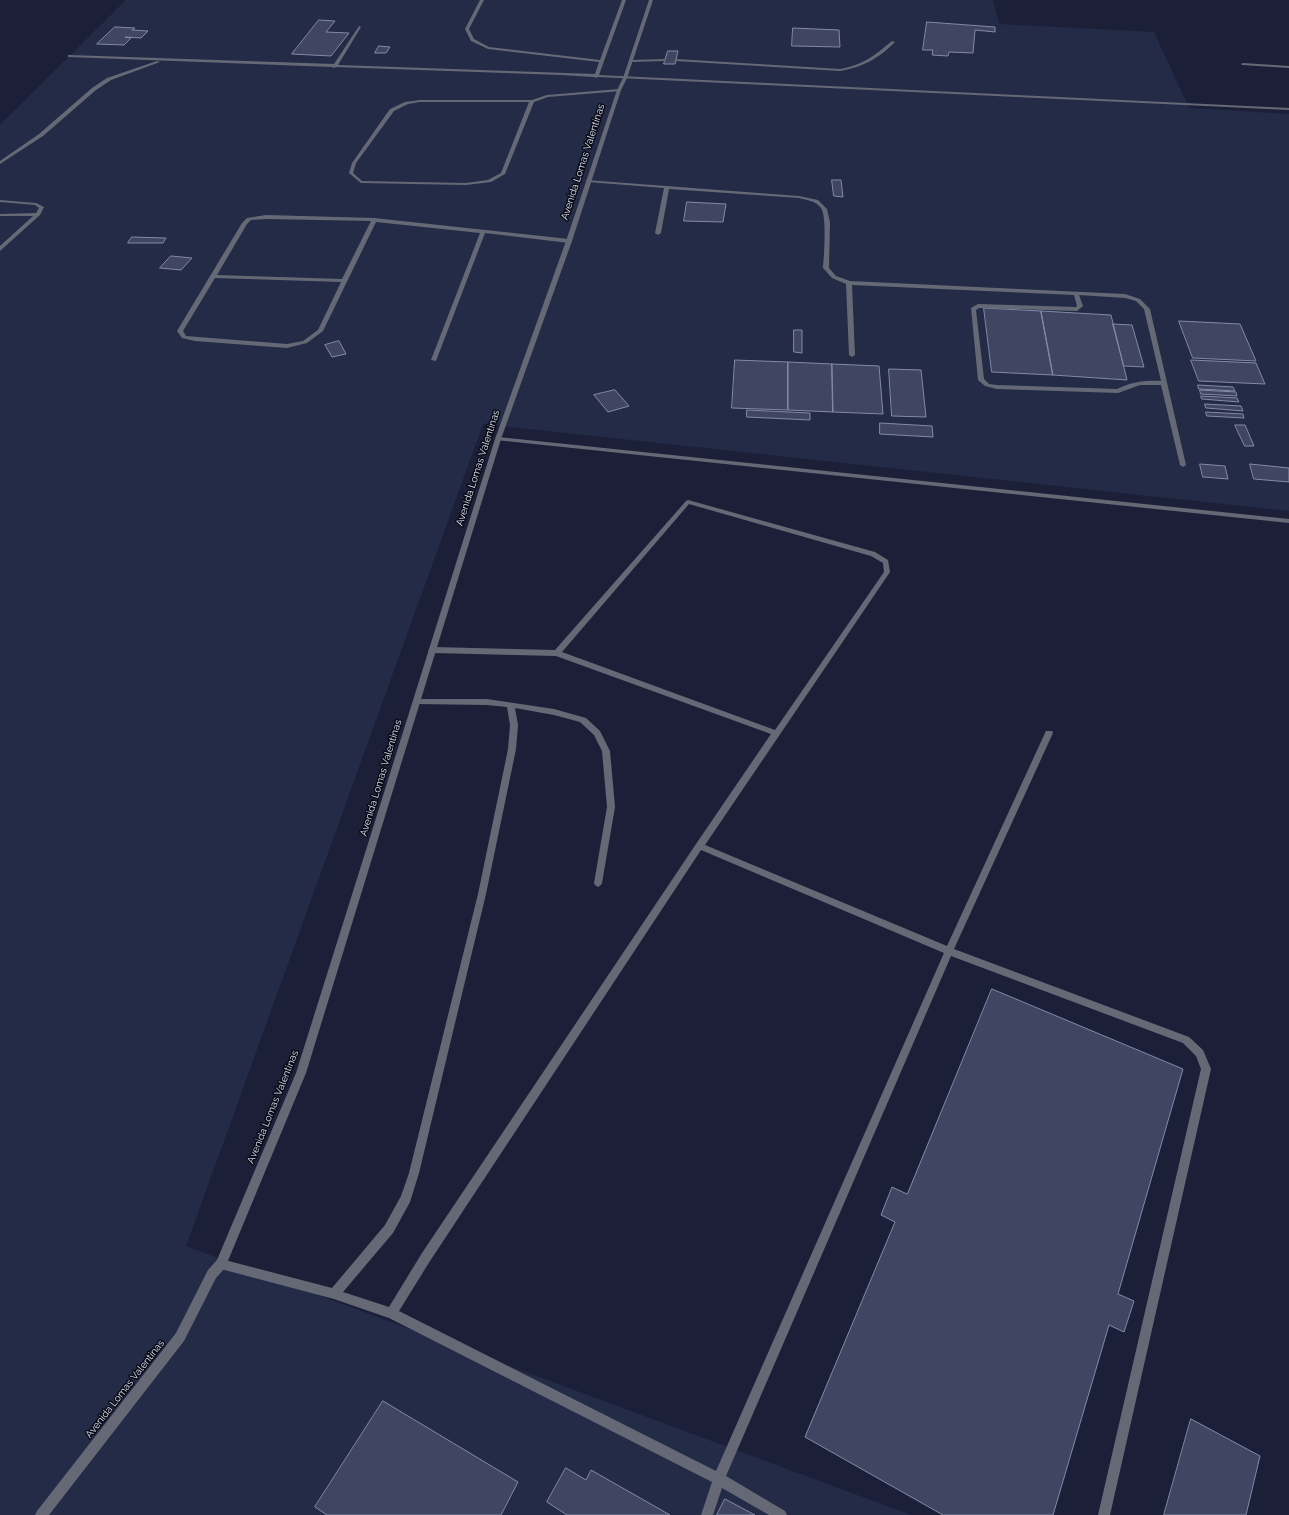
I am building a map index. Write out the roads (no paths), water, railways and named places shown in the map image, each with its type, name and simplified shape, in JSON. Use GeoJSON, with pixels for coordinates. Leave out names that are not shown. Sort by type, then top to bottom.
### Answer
{"type":"FeatureCollection","features":[{"type":"Feature","properties":{"kind":"street"},"geometry":{"type":"LineString","coordinates":[[482,0],[467,29],[472,40],[488,48],[602,61]]}},
{"type":"Feature","properties":{"kind":"street"},"geometry":{"type":"LineString","coordinates":[[596,76],[624,0]]}},
{"type":"Feature","properties":{"kind":"street","name":"Avenida Lomas Valentinas"},"geometry":{"type":"LineString","coordinates":[[41,1515],[180,1337],[212,1274],[221,1264],[301,1073],[498,439],[569,241],[588,181],[651,0]]}},
{"type":"Feature","properties":{"kind":"street"},"geometry":{"type":"LineString","coordinates":[[334,67],[359,27]]}},
{"type":"Feature","properties":{"kind":"street"},"geometry":{"type":"LineString","coordinates":[[676,60],[840,70],[856,68],[868,63],[893,42]]}},
{"type":"Feature","properties":{"kind":"street"},"geometry":{"type":"LineString","coordinates":[[69,56],[596,76],[1289,109]]}},
{"type":"Feature","properties":{"kind":"street"},"geometry":{"type":"LineString","coordinates":[[0,163],[41,135],[94,89],[109,79],[164,60]]}},
{"type":"Feature","properties":{"kind":"street"},"geometry":{"type":"LineString","coordinates":[[631,61],[665,60]]}},
{"type":"Feature","properties":{"kind":"street"},"geometry":{"type":"LineString","coordinates":[[1242,64],[1289,67]]}},
{"type":"Feature","properties":{"kind":"street"},"geometry":{"type":"LineString","coordinates":[[532,101],[503,174],[489,181],[466,184],[361,182],[352,173],[354,163],[392,110],[397,106],[407,103],[420,102],[532,101],[547,96],[619,90]]}},
{"type":"Feature","properties":{"kind":"street"},"geometry":{"type":"LineString","coordinates":[[588,181],[799,197],[816,201],[825,209],[827,222],[826,268],[834,277],[849,282],[1125,296],[1138,300],[1147,309],[1183,465]]}},
{"type":"Feature","properties":{"kind":"street"},"geometry":{"type":"LineString","coordinates":[[658,233],[667,187]]}},
{"type":"Feature","properties":{"kind":"street"},"geometry":{"type":"LineString","coordinates":[[0,201],[36,204],[42,207],[38,214],[0,249]]}},
{"type":"Feature","properties":{"kind":"street"},"geometry":{"type":"LineString","coordinates":[[0,215],[38,214]]}},
{"type":"Feature","properties":{"kind":"street"},"geometry":{"type":"LineString","coordinates":[[374,220],[320,331],[310,340],[287,346],[184,338],[180,331],[245,223],[249,219],[280,217],[374,220],[569,241]]}},
{"type":"Feature","properties":{"kind":"street"},"geometry":{"type":"LineString","coordinates":[[434,360],[483,231]]}},
{"type":"Feature","properties":{"kind":"street"},"geometry":{"type":"LineString","coordinates":[[213,276],[344,281]]}},
{"type":"Feature","properties":{"kind":"street"},"geometry":{"type":"LineString","coordinates":[[849,282],[852,355]]}},
{"type":"Feature","properties":{"kind":"street"},"geometry":{"type":"LineString","coordinates":[[1076,293],[1080,306],[1077,309],[978,306],[973,310],[981,380],[987,385],[997,387],[1118,391],[1130,384],[1143,382],[1164,383]]}},
{"type":"Feature","properties":{"kind":"street"},"geometry":{"type":"LineString","coordinates":[[498,439],[1289,521]]}},
{"type":"Feature","properties":{"kind":"street"},"geometry":{"type":"LineString","coordinates":[[391,1313],[426,1257],[699,846],[887,572],[886,562],[874,554],[688,502],[557,653]]}},
{"type":"Feature","properties":{"kind":"street"},"geometry":{"type":"LineString","coordinates":[[432,650],[557,653],[776,733]]}},
{"type":"Feature","properties":{"kind":"street"},"geometry":{"type":"LineString","coordinates":[[417,701],[487,702],[561,713],[583,720],[597,732],[606,751],[611,807],[598,883]]}},
{"type":"Feature","properties":{"kind":"street"},"geometry":{"type":"LineString","coordinates":[[334,1294],[389,1229],[406,1198],[414,1173],[482,894],[512,750],[514,725],[510,705]]}},
{"type":"Feature","properties":{"kind":"street"},"geometry":{"type":"LineString","coordinates":[[707,1515],[719,1479],[949,952],[1049,733]]}},
{"type":"Feature","properties":{"kind":"street"},"geometry":{"type":"LineString","coordinates":[[699,846],[949,952],[1186,1040],[1200,1053],[1206,1069],[1104,1515]]}},
{"type":"Feature","properties":{"kind":"street"},"geometry":{"type":"LineString","coordinates":[[221,1264],[334,1294],[391,1313],[719,1479],[781,1515]]}}]}
